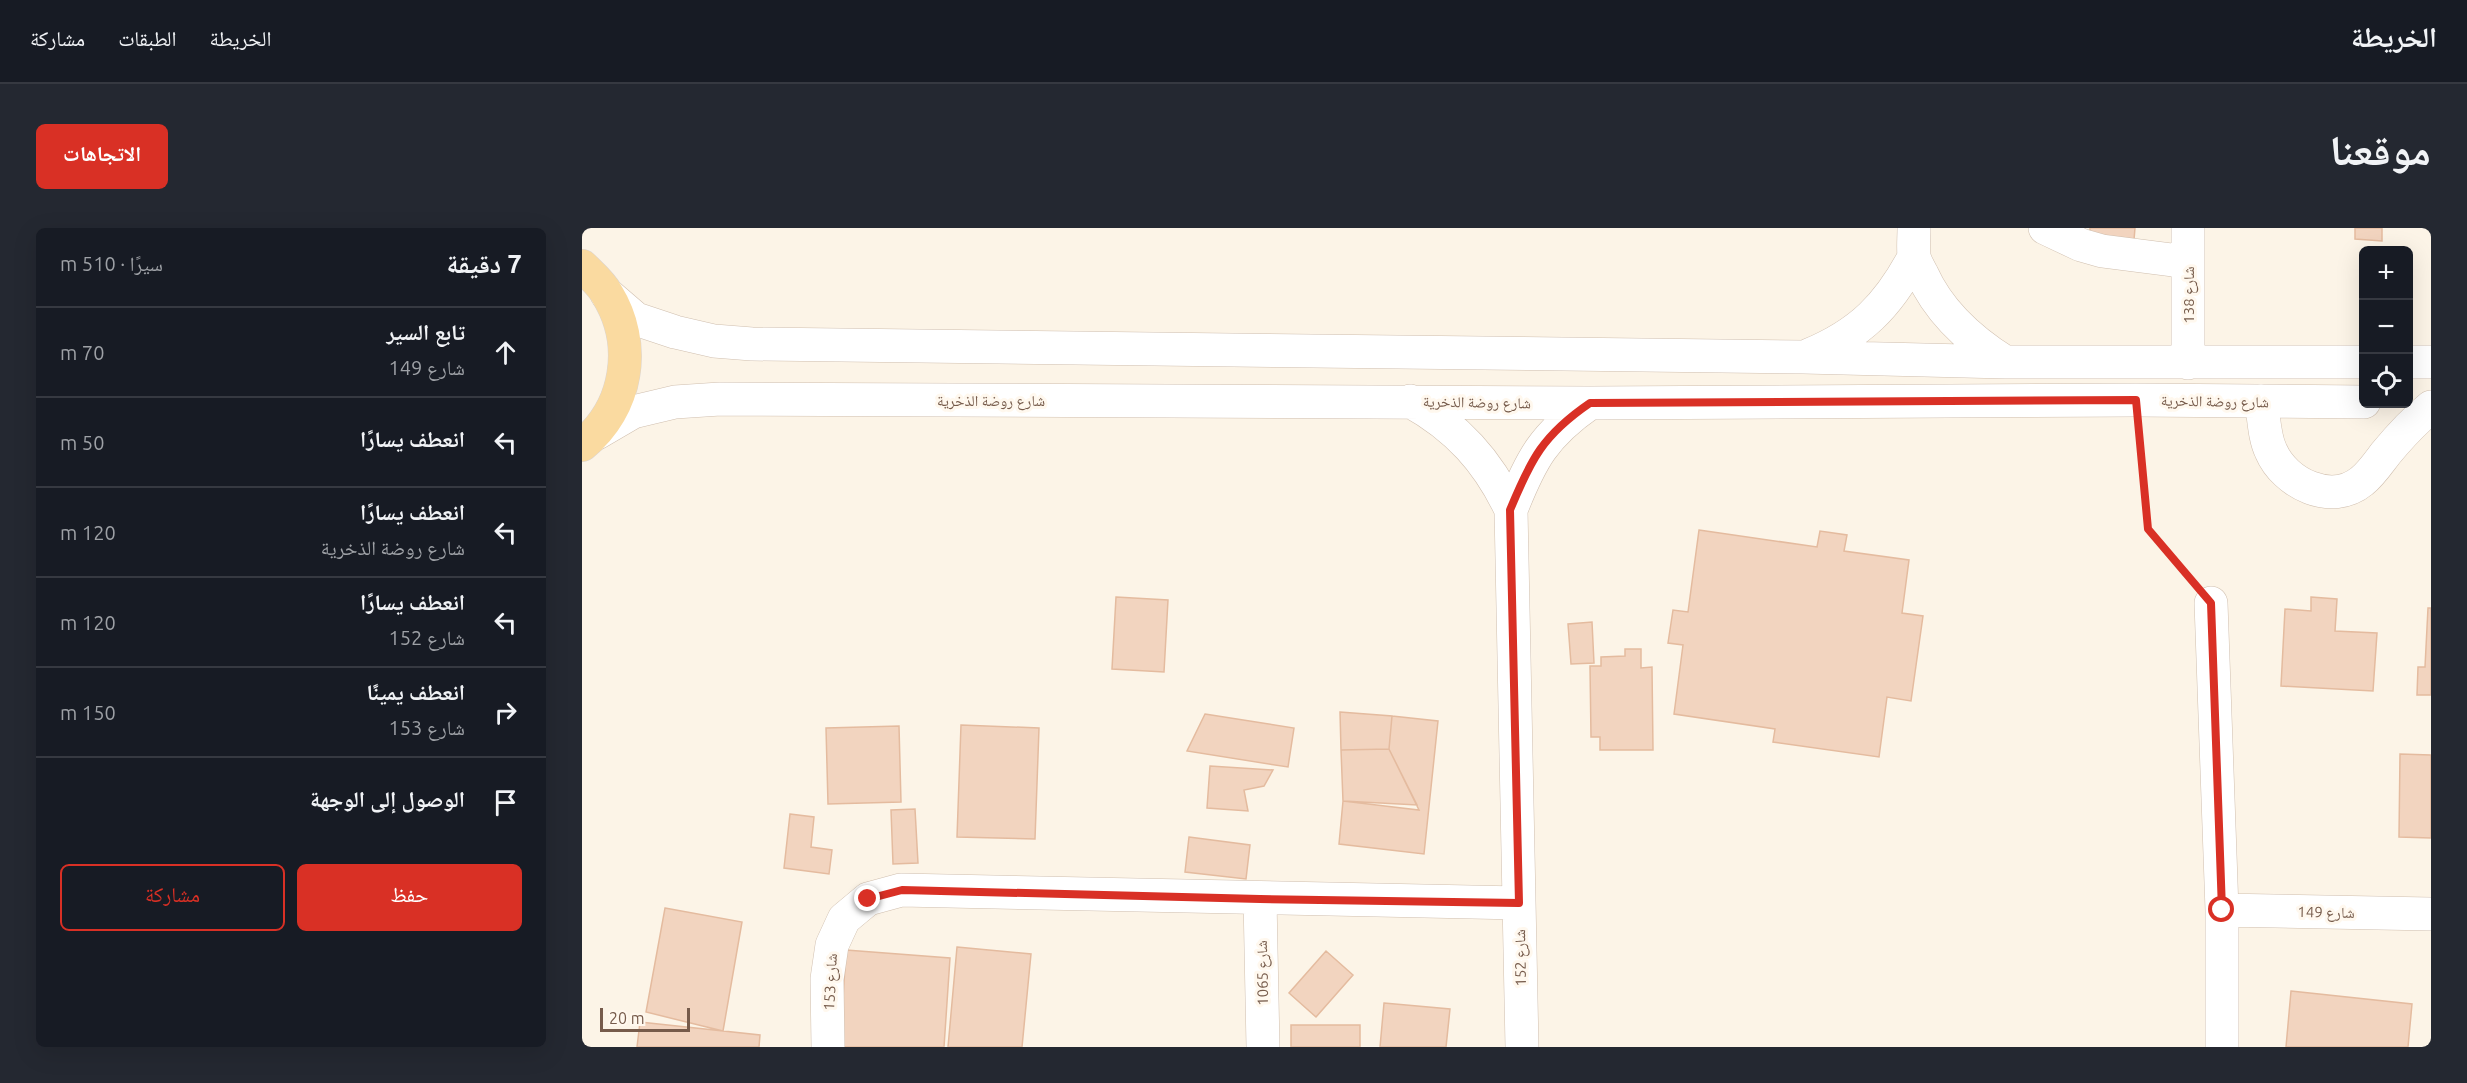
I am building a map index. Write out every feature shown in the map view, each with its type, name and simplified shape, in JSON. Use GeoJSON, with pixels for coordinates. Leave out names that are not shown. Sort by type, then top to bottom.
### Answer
{"type":"FeatureCollection","features":[{"type":"Feature","properties":{"kind":"main road"},"geometry":{"type":"LineString","coordinates":[[582,266],[607,294],[623,328],[626,365],[617,401],[590,439]]}},
{"type":"Feature","properties":{"kind":"street"},"geometry":{"type":"LineString","coordinates":[[2045,228],[2081,245],[2103,251],[2188,262]]}},
{"type":"Feature","properties":{"kind":"street","name":"شارع 138"},"geometry":{"type":"LineString","coordinates":[[2188,228],[2188,363]]}},
{"type":"Feature","properties":{"kind":"street"},"geometry":{"type":"LineString","coordinates":[[1803,357],[1832,346],[1858,329],[1881,309],[1900,284],[1914,243]]}},
{"type":"Feature","properties":{"kind":"street"},"geometry":{"type":"LineString","coordinates":[[1914,243],[1926,283],[1960,328],[1982,347],[2005,362]]}},
{"type":"Feature","properties":{"kind":"street"},"geometry":{"type":"LineString","coordinates":[[607,294],[636,319],[675,332],[714,341],[752,344],[1803,357],[2005,362],[2359,362]]}},
{"type":"Feature","properties":{"kind":"street"},"geometry":{"type":"LineString","coordinates":[[2413,362],[2431,362]]}},
{"type":"Feature","properties":{"kind":"street","name":"شارع روضة الذخرية"},"geometry":{"type":"LineString","coordinates":[[590,439],[633,412],[675,402],[720,399],[1590,403],[2136,400],[2359,402]]}},
{"type":"Feature","properties":{"kind":"street","name":"شارع 152"},"geometry":{"type":"LineString","coordinates":[[1410,401],[1452,428],[1470,446],[1487,465],[1510,510]]}},
{"type":"Feature","properties":{"kind":"street"},"geometry":{"type":"LineString","coordinates":[[2261,401],[2271,451],[2280,464],[2291,477],[2315,491],[2338,492],[2361,482],[2411,423],[2431,405]]}},
{"type":"Feature","properties":{"kind":"street","name":"شارع 152"},"geometry":{"type":"LineString","coordinates":[[1522,1047],[1510,510],[1533,458],[1549,436],[1568,418],[1590,403]]}},
{"type":"Feature","properties":{"kind":"street"},"geometry":{"type":"LineString","coordinates":[[2413,403],[2431,405]]}},
{"type":"Feature","properties":{"kind":"street"},"geometry":{"type":"LineString","coordinates":[[2211,603],[2222,910],[2222,1047]]}},
{"type":"Feature","properties":{"kind":"street","name":"شارع 153"},"geometry":{"type":"LineString","coordinates":[[828,1047],[827,979],[832,945],[844,919],[868,899],[902,890],[1519,903]]}},
{"type":"Feature","properties":{"kind":"street","name":"شارع 1065"},"geometry":{"type":"LineString","coordinates":[[1260,899],[1263,1047]]}},
{"type":"Feature","properties":{"kind":"street","name":"شارع 149"},"geometry":{"type":"LineString","coordinates":[[2222,910],[2431,914]]}},
{"type":"Feature","properties":{"kind":"path"},"geometry":{"type":"LineString","coordinates":[[2136,400],[2148,529],[2211,603]]}},
{"type":"Feature","properties":{"kind":"building"},"geometry":{"type":"Polygon","coordinates":[[[2090,228],[2135,228],[2134,240],[2090,237],[2090,228]]]}},
{"type":"Feature","properties":{"kind":"building"},"geometry":{"type":"Polygon","coordinates":[[[2355,228],[2382,228],[2382,241],[2355,239],[2355,228]]]}},
{"type":"Feature","properties":{"kind":"building"},"geometry":{"type":"Polygon","coordinates":[[[1699,530],[1817,547],[1820,531],[1847,535],[1844,551],[1909,560],[1902,613],[1923,616],[1911,701],[1887,697],[1879,757],[1773,742],[1775,729],[1674,714],[1683,645],[1668,643],[1673,610],[1688,612],[1699,530]]]}},
{"type":"Feature","properties":{"kind":"building"},"geometry":{"type":"Polygon","coordinates":[[[1116,597],[1168,600],[1164,672],[1112,669],[1116,597]]]}},
{"type":"Feature","properties":{"kind":"building"},"geometry":{"type":"Polygon","coordinates":[[[2311,597],[2337,599],[2335,631],[2377,633],[2373,691],[2281,686],[2285,609],[2311,611],[2311,597]]]}},
{"type":"Feature","properties":{"kind":"building"},"geometry":{"type":"Polygon","coordinates":[[[2428,608],[2431,608],[2431,695],[2417,695],[2418,667],[2425,667],[2428,608]]]}},
{"type":"Feature","properties":{"kind":"building"},"geometry":{"type":"Polygon","coordinates":[[[1592,622],[1594,663],[1571,664],[1568,624],[1592,622]]]}},
{"type":"Feature","properties":{"kind":"building"},"geometry":{"type":"Polygon","coordinates":[[[1625,649],[1641,649],[1641,668],[1652,667],[1653,750],[1600,750],[1600,737],[1591,737],[1590,666],[1601,666],[1601,657],[1625,656],[1625,649]]]}},
{"type":"Feature","properties":{"kind":"building"},"geometry":{"type":"Polygon","coordinates":[[[1340,712],[1392,716],[1389,749],[1341,750],[1340,712]]]}},
{"type":"Feature","properties":{"kind":"building"},"geometry":{"type":"Polygon","coordinates":[[[1205,714],[1294,728],[1288,767],[1187,751],[1205,714]]]}},
{"type":"Feature","properties":{"kind":"building"},"geometry":{"type":"Polygon","coordinates":[[[1392,716],[1438,721],[1424,854],[1339,844],[1343,801],[1419,810],[1389,749],[1392,716]]]}},
{"type":"Feature","properties":{"kind":"building"},"geometry":{"type":"Polygon","coordinates":[[[961,725],[1039,728],[1035,839],[957,837],[961,725]]]}},
{"type":"Feature","properties":{"kind":"building"},"geometry":{"type":"Polygon","coordinates":[[[899,726],[901,802],[828,804],[826,728],[899,726]]]}},
{"type":"Feature","properties":{"kind":"building"},"geometry":{"type":"Polygon","coordinates":[[[1389,749],[1417,805],[1343,801],[1341,750],[1389,749]]]}},
{"type":"Feature","properties":{"kind":"building"},"geometry":{"type":"Polygon","coordinates":[[[2400,754],[2431,755],[2431,838],[2399,837],[2400,754]]]}},
{"type":"Feature","properties":{"kind":"building"},"geometry":{"type":"Polygon","coordinates":[[[1210,766],[1273,770],[1264,786],[1244,790],[1248,811],[1207,808],[1210,766]]]}},
{"type":"Feature","properties":{"kind":"building"},"geometry":{"type":"Polygon","coordinates":[[[915,809],[918,863],[893,864],[891,810],[915,809]]]}},
{"type":"Feature","properties":{"kind":"building"},"geometry":{"type":"Polygon","coordinates":[[[790,814],[814,817],[811,847],[832,850],[829,874],[784,868],[790,814]]]}},
{"type":"Feature","properties":{"kind":"building"},"geometry":{"type":"Polygon","coordinates":[[[1189,837],[1250,845],[1246,879],[1185,872],[1189,837]]]}},
{"type":"Feature","properties":{"kind":"building"},"geometry":{"type":"Polygon","coordinates":[[[665,908],[742,922],[723,1031],[646,1012],[665,908]]]}},
{"type":"Feature","properties":{"kind":"building"},"geometry":{"type":"Polygon","coordinates":[[[957,947],[1031,954],[1022,1047],[948,1047],[957,947]]]}},
{"type":"Feature","properties":{"kind":"building"},"geometry":{"type":"Polygon","coordinates":[[[846,950],[950,958],[944,1047],[840,1047],[846,950]]]}},
{"type":"Feature","properties":{"kind":"building"},"geometry":{"type":"Polygon","coordinates":[[[1326,951],[1353,975],[1316,1017],[1289,993],[1326,951]]]}},
{"type":"Feature","properties":{"kind":"building"},"geometry":{"type":"Polygon","coordinates":[[[2291,991],[2412,1004],[2408,1047],[2286,1047],[2291,991]]]}},
{"type":"Feature","properties":{"kind":"building"},"geometry":{"type":"Polygon","coordinates":[[[1384,1003],[1450,1009],[1446,1047],[1380,1047],[1384,1003]]]}},
{"type":"Feature","properties":{"kind":"building"},"geometry":{"type":"Polygon","coordinates":[[[640,1022],[760,1035],[759,1047],[637,1047],[640,1022]]]}},
{"type":"Feature","properties":{"kind":"building"},"geometry":{"type":"Polygon","coordinates":[[[1291,1025],[1360,1025],[1360,1047],[1291,1047],[1291,1025]]]}},
{"type":"Feature","properties":{"kind":"route"},"geometry":{"type":"LineString","coordinates":[[868,899],[902,890],[1519,903],[1510,510],[1533,458],[1549,436],[1568,418],[1590,403],[2136,400],[2148,529],[2211,603],[2222,910]]}}]}
